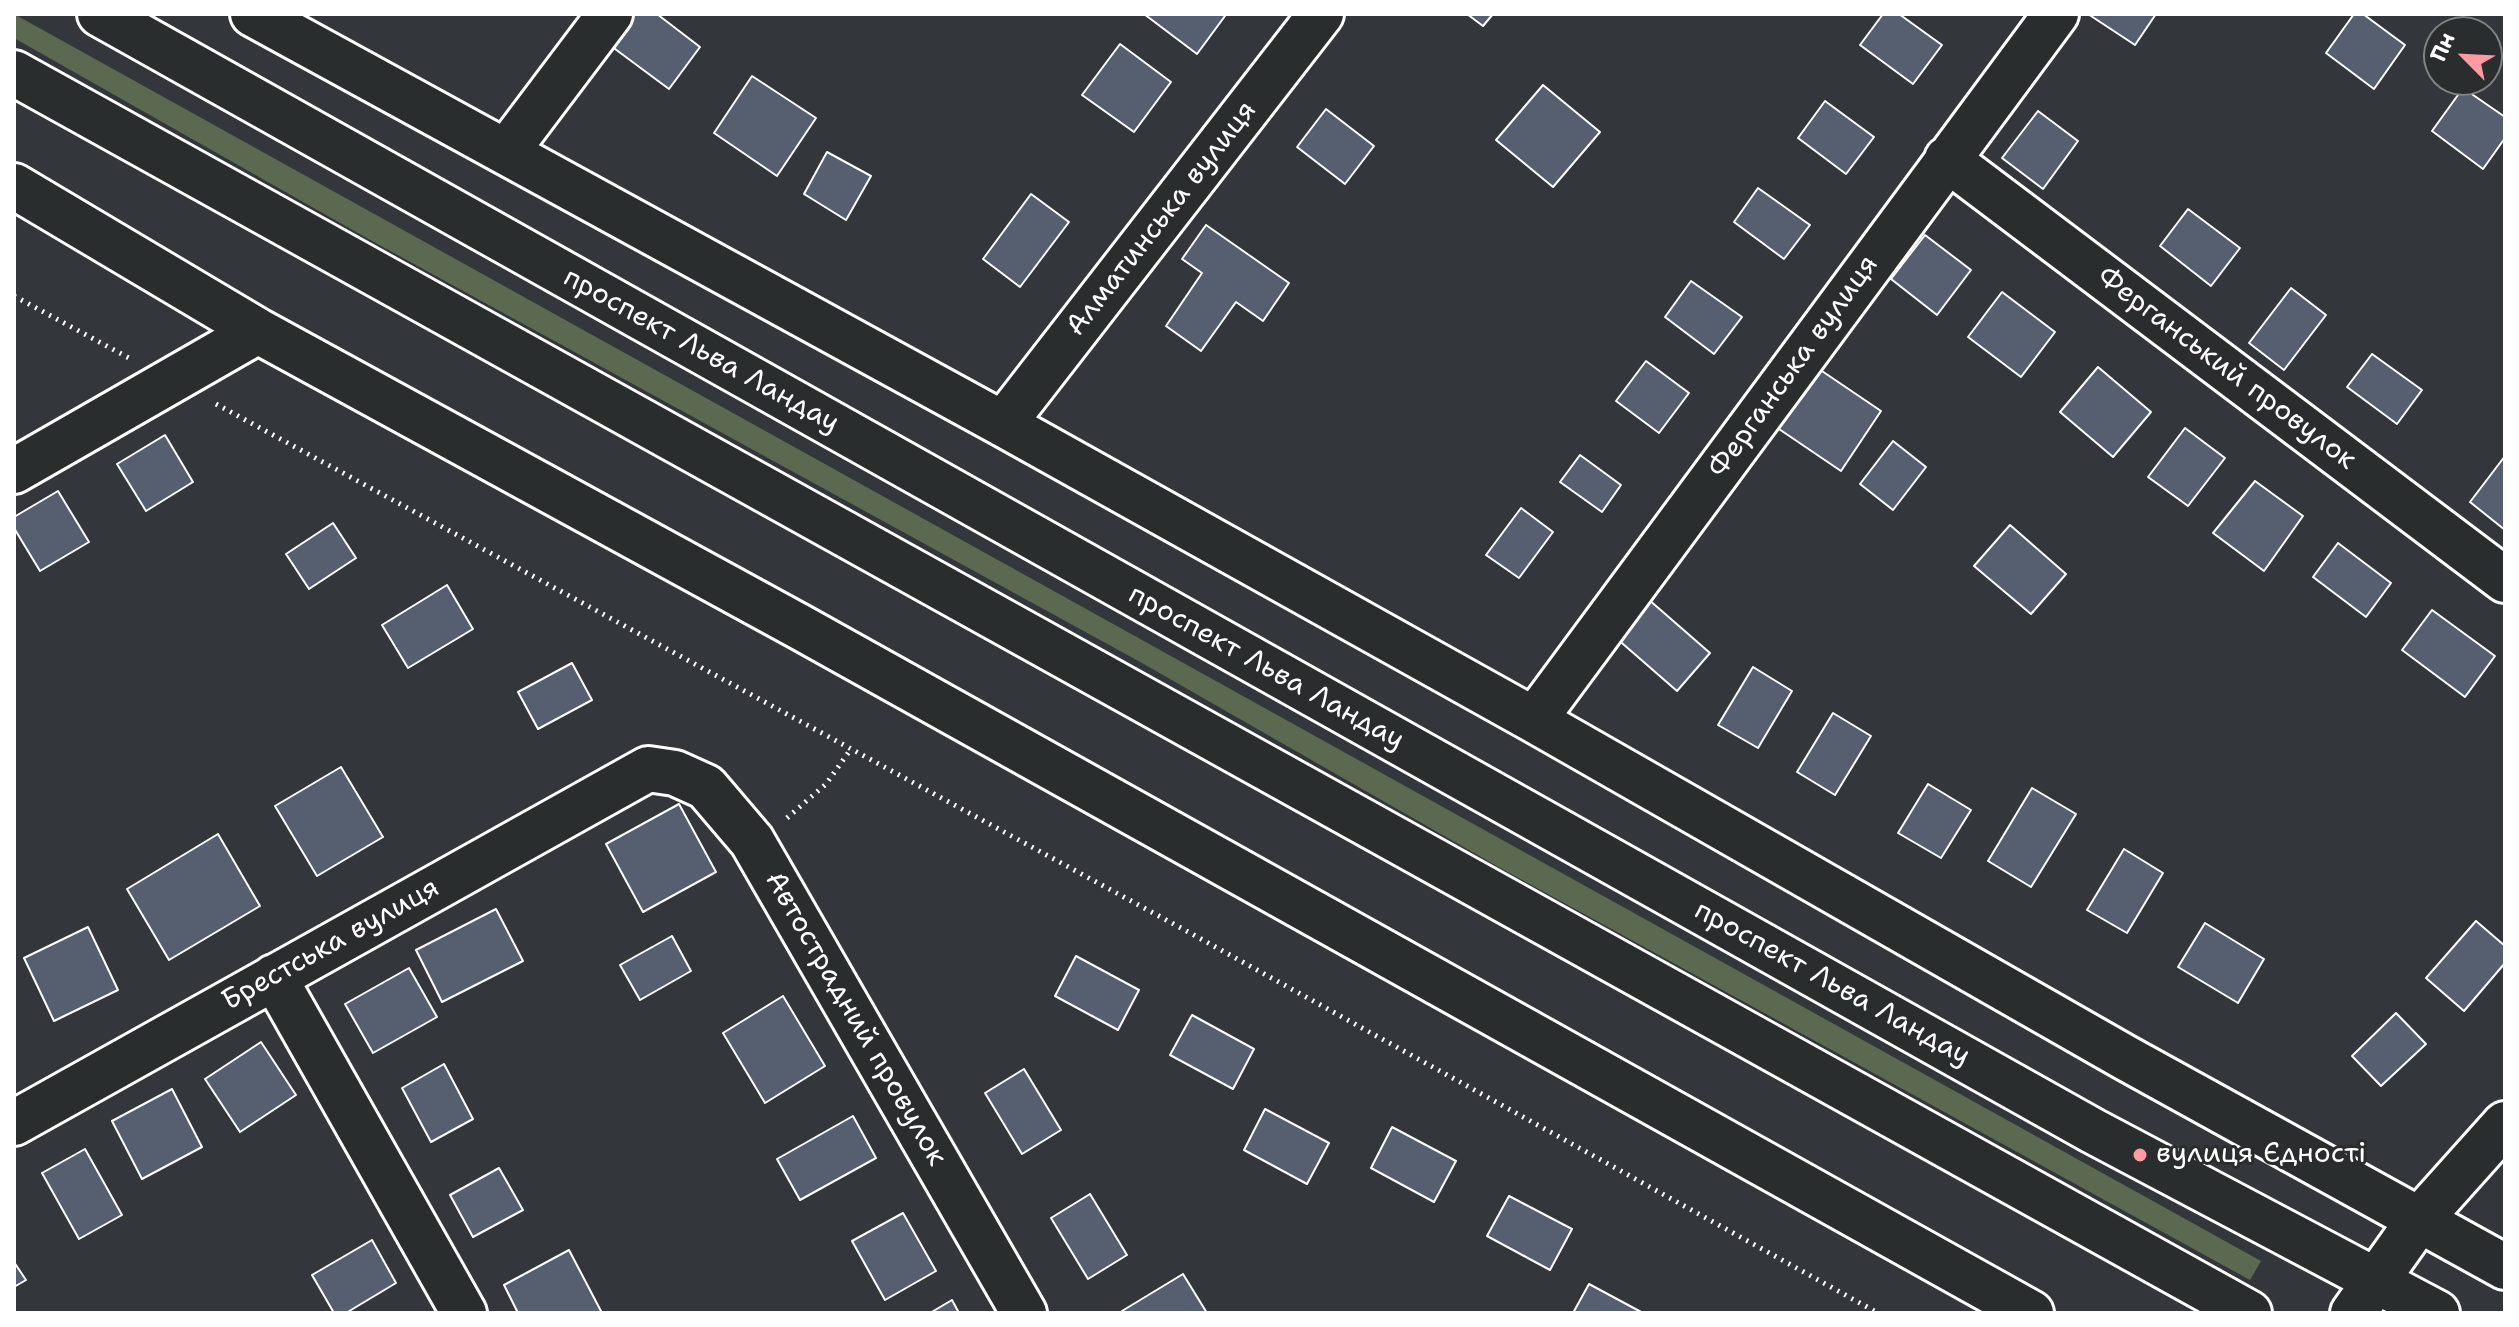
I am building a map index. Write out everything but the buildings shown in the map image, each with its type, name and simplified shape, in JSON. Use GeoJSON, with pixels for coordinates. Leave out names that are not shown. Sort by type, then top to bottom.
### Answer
{"type":"FeatureCollection","features":[{"type":"Feature","properties":{"kind":"street","name":"проспект Льва Ландау"},"geometry":{"type":"LineString","coordinates":[[100,14],[2093,1131],[2364,1296],[2437,1313]]}},
{"type":"Feature","properties":{"kind":"street"},"geometry":{"type":"LineString","coordinates":[[253,14],[1003,424],[1534,720],[2126,1058],[2505,1267]]}},
{"type":"Feature","properties":{"kind":"street"},"geometry":{"type":"LineString","coordinates":[[506,152],[610,14]]}},
{"type":"Feature","properties":{"kind":"street","name":"Алматинська вулиця"},"geometry":{"type":"LineString","coordinates":[[1003,424],[1321,14]]}},
{"type":"Feature","properties":{"kind":"street","name":"Ферганська вулиця"},"geometry":{"type":"LineString","coordinates":[[1534,720],[2056,14]]}},
{"type":"Feature","properties":{"kind":"street"},"geometry":{"type":"LineString","coordinates":[[14,73],[2249,1313]]}},
{"type":"Feature","properties":{"kind":"street","name":"Ферганський провулок"},"geometry":{"type":"LineString","coordinates":[[1947,159],[2505,580]]}},
{"type":"Feature","properties":{"kind":"street"},"geometry":{"type":"LineString","coordinates":[[14,186],[258,331],[800,627],[2031,1313]]}},
{"type":"Feature","properties":{"kind":"street"},"geometry":{"type":"LineString","coordinates":[[14,471],[174,382],[258,331]]}},
{"type":"Feature","properties":{"kind":"street","name":"Автострадний провулок"},"geometry":{"type":"LineString","coordinates":[[648,769],[675,773],[706,787],[752,841],[1024,1313]]}},
{"type":"Feature","properties":{"kind":"street","name":"Брестська вулиця"},"geometry":{"type":"LineString","coordinates":[[14,1123],[648,769]]}},
{"type":"Feature","properties":{"kind":"street"},"geometry":{"type":"LineString","coordinates":[[274,977],[464,1313]]}},
{"type":"Feature","properties":{"kind":"street"},"geometry":{"type":"LineString","coordinates":[[2364,1296],[2419,1220],[2505,1124]]}},
{"type":"Feature","properties":{"kind":"path"},"geometry":{"type":"LineString","coordinates":[[14,296],[851,749],[1878,1313]]}},
{"type":"Feature","properties":{"kind":"path"},"geometry":{"type":"LineString","coordinates":[[752,841],[793,815],[826,784],[851,749]]}},
{"type":"Feature","properties":{"kind":"green space"},"geometry":{"type":"Polygon","coordinates":[[[14,14],[2261,1261],[2250,1280],[1495,865],[1142,663],[372,241],[14,38],[14,14]]]}},
{"type":"Feature","properties":{"kind":"place","name":"вулиця Єдності"},"geometry":{"type":"Point","coordinates":[2140,1155]}}]}
